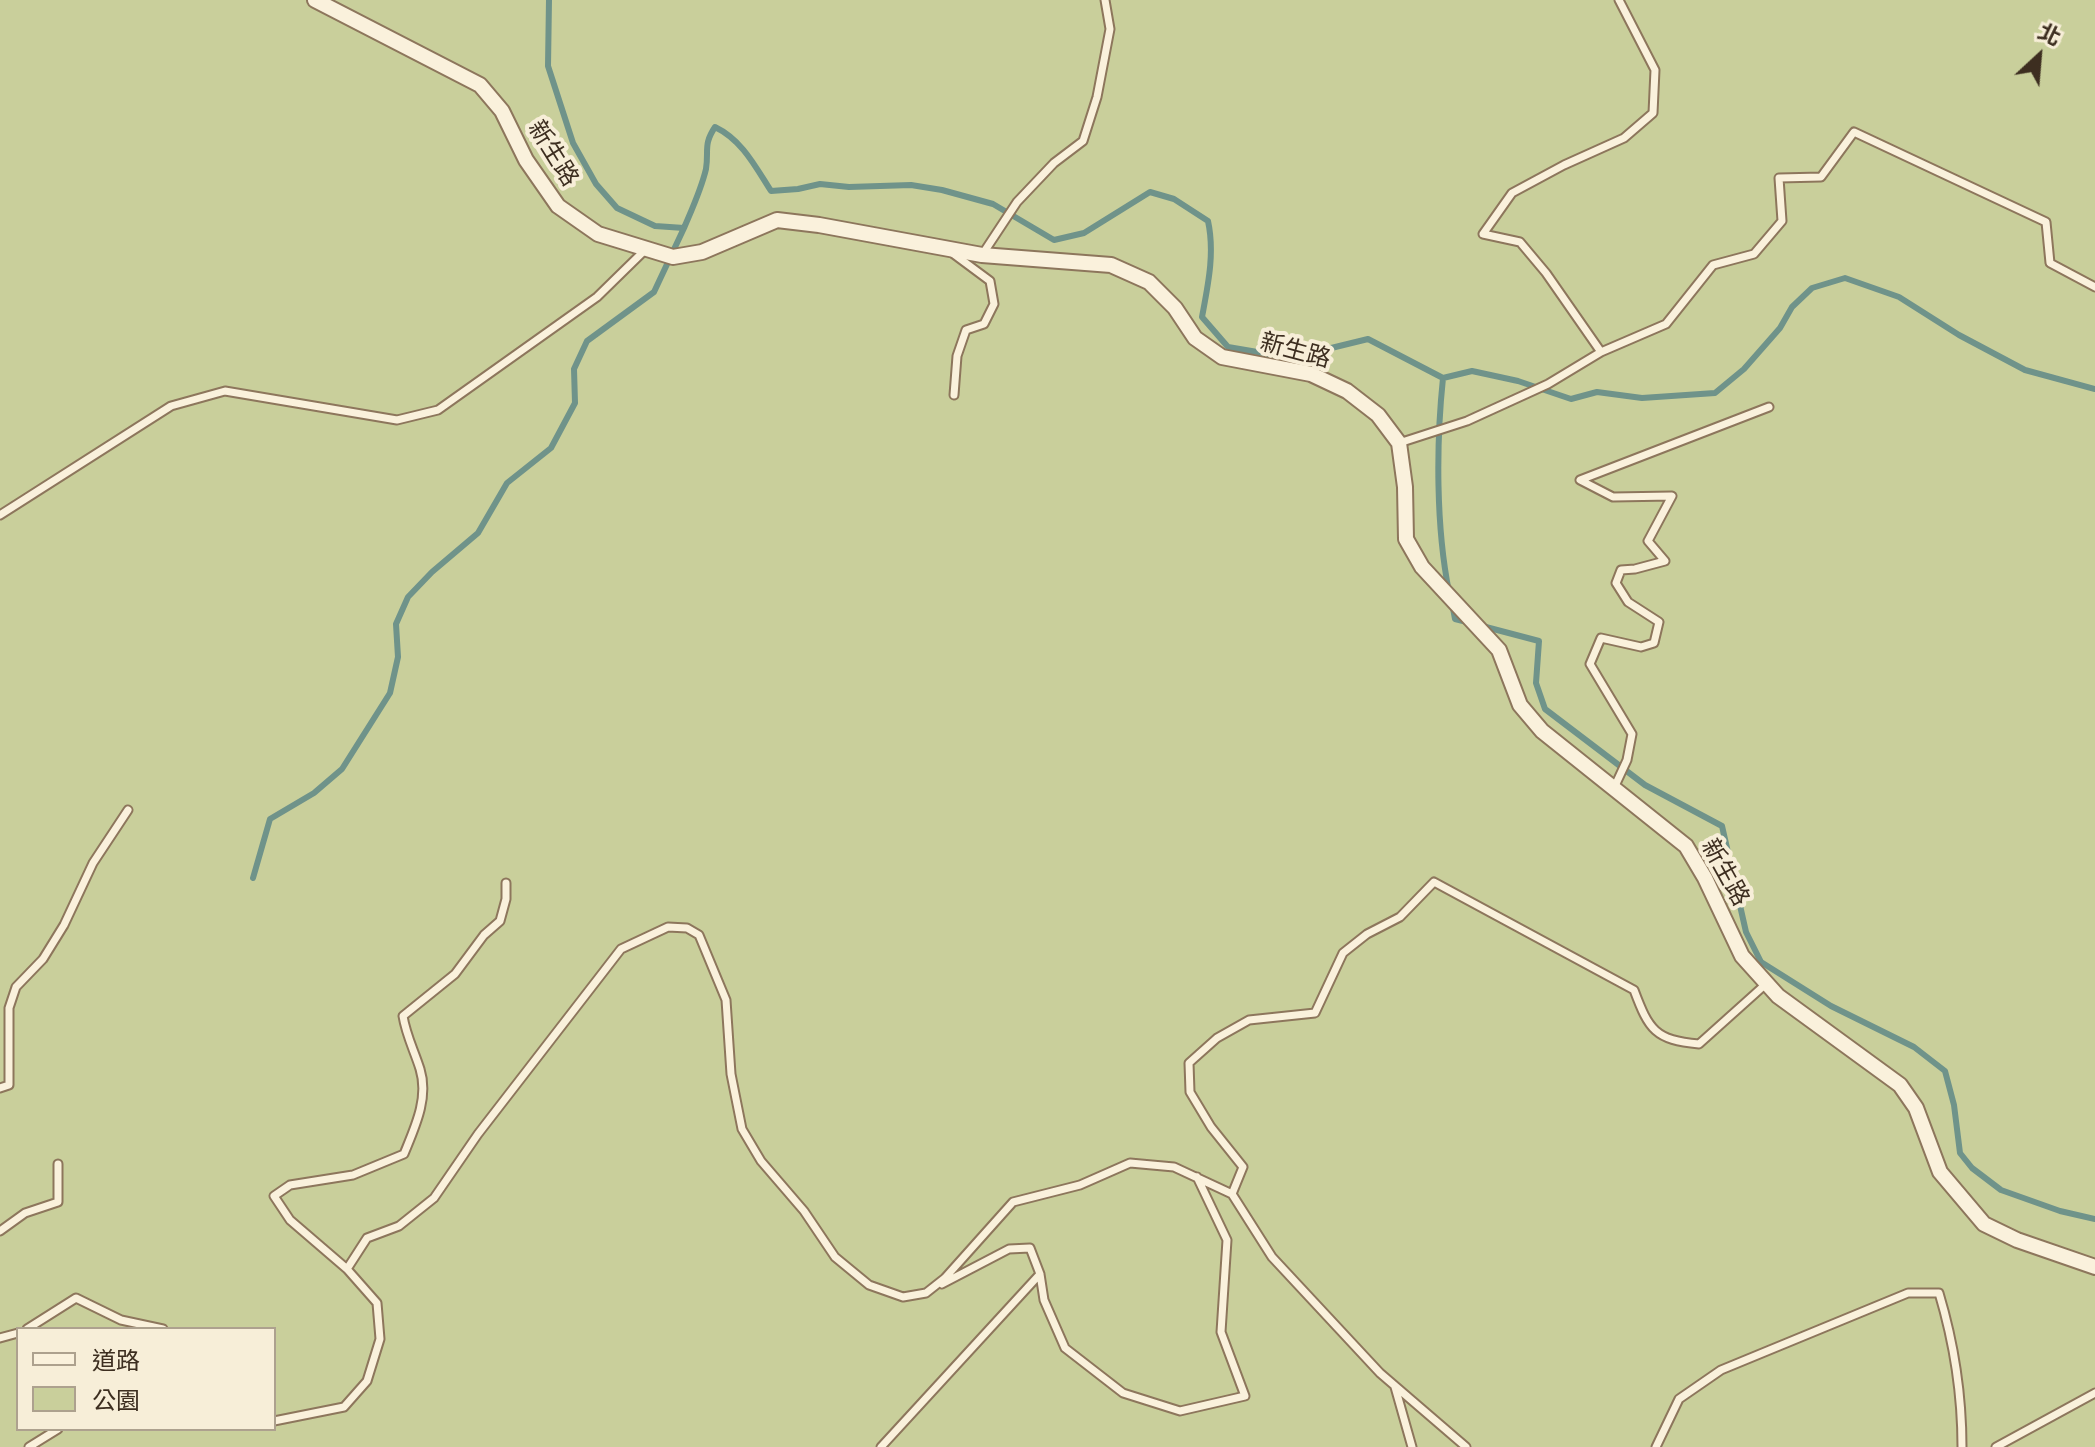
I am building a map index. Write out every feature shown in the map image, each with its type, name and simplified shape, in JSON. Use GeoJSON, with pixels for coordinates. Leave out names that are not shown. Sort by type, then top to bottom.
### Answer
{"type":"FeatureCollection","features":[{"type":"Feature","properties":{"kind":"street","name":"新生路"},"geometry":{"type":"LineString","coordinates":[[315,0],[480,85],[502,111],[526,160],[558,206],[598,234],[658,253],[702,252],[777,220],[982,255],[1111,265],[1149,282],[1175,308],[1195,338],[1222,357],[1311,374],[1347,391],[1378,415],[1399,443],[1405,487],[1406,539],[1422,567],[1499,650],[1520,705],[1542,731],[1616,784],[1686,846],[1705,878],[1742,956],[1778,996],[1900,1085],[1916,1108],[1940,1172],[1984,1224],[2017,1240],[2095,1267]]}},
{"type":"Feature","properties":{"kind":"lane"},"geometry":{"type":"LineString","coordinates":[[982,255],[1016,204],[1054,163],[1083,141],[1097,97],[1110,29],[1105,0]]}},
{"type":"Feature","properties":{"kind":"lane"},"geometry":{"type":"LineString","coordinates":[[1601,352],[1546,273],[1520,242],[1483,234],[1512,193],[1624,138],[1653,113],[1655,70],[1619,0]]}},
{"type":"Feature","properties":{"kind":"lane"},"geometry":{"type":"LineString","coordinates":[[1399,443],[1453,425],[1548,384],[1601,352],[1666,324],[1713,265],[1754,254],[1782,221],[1779,178],[1821,177],[1854,132],[2046,222],[2050,263],[2095,287]]}},
{"type":"Feature","properties":{"kind":"lane"},"geometry":{"type":"LineString","coordinates":[[946,248],[990,281],[994,304],[984,324],[966,330],[957,356],[954,395]]}},
{"type":"Feature","properties":{"kind":"lane"},"geometry":{"type":"LineString","coordinates":[[0,515],[171,406],[225,391],[397,420],[438,410],[658,253]]}},
{"type":"Feature","properties":{"kind":"lane"},"geometry":{"type":"LineString","coordinates":[[1616,784],[1627,760],[1632,734],[1590,664],[1601,638],[1641,647],[1654,643],[1659,622],[1628,602],[1616,583],[1621,570],[1665,561],[1648,541],[1672,496],[1613,497],[1580,480],[1769,407]]}},
{"type":"Feature","properties":{"kind":"lane"},"geometry":{"type":"LineString","coordinates":[[0,1088],[9,1085],[9,1008],[16,987],[43,959],[64,925],[93,863],[128,810]]}},
{"type":"Feature","properties":{"kind":"lane"},"geometry":{"type":"LineString","coordinates":[[1232,1194],[1243,1167],[1211,1127],[1190,1092],[1189,1063],[1217,1038],[1249,1020],[1315,1013],[1343,953],[1367,934],[1400,917],[1434,882],[1634,990],[1647,1024],[1673,1042],[1699,1044],[1767,983]]}},
{"type":"Feature","properties":{"kind":"lane"},"geometry":{"type":"LineString","coordinates":[[276,1421],[344,1407],[367,1381],[380,1339],[377,1303],[347,1269],[290,1220],[274,1196],[290,1185],[353,1175],[404,1154],[423,1100],[421,1071],[406,1037],[403,1016],[455,974],[484,935],[500,921],[506,899],[506,883]]}},
{"type":"Feature","properties":{"kind":"lane"},"geometry":{"type":"LineString","coordinates":[[347,1269],[367,1238],[399,1226],[434,1198],[478,1134],[621,949],[668,927],[687,928],[699,935],[726,1000],[731,1074],[742,1129],[761,1161],[804,1211],[835,1257],[869,1285],[903,1297],[926,1293],[1009,1249],[1030,1248],[1040,1274],[1044,1300],[1065,1348],[1123,1393],[1180,1411],[1245,1396],[1221,1332],[1227,1240],[1197,1177]]}},
{"type":"Feature","properties":{"kind":"lane"},"geometry":{"type":"LineString","coordinates":[[926,1293],[945,1278],[1013,1202],[1080,1185],[1130,1163],[1174,1167],[1232,1194],[1272,1257],[1394,1385],[1466,1447]]}},
{"type":"Feature","properties":{"kind":"lane"},"geometry":{"type":"LineString","coordinates":[[0,1231],[25,1213],[58,1202],[58,1164]]}},
{"type":"Feature","properties":{"kind":"lane"},"geometry":{"type":"LineString","coordinates":[[881,1447],[1040,1274]]}},
{"type":"Feature","properties":{"kind":"lane"},"geometry":{"type":"LineString","coordinates":[[1656,1447],[1679,1399],[1721,1370],[1908,1293],[1939,1293],[1951,1333],[1962,1412],[1962,1447]]}},
{"type":"Feature","properties":{"kind":"lane"},"geometry":{"type":"LineString","coordinates":[[30,1327],[76,1298],[121,1320],[154,1327]]}},
{"type":"Feature","properties":{"kind":"lane"},"geometry":{"type":"LineString","coordinates":[[1394,1385],[1412,1447]]}},
{"type":"Feature","properties":{"kind":"lane"},"geometry":{"type":"LineString","coordinates":[[1996,1447],[2095,1393]]}},
{"type":"Feature","properties":{"kind":"lane"},"geometry":{"type":"LineString","coordinates":[[29,1447],[55,1431]]}},
{"type":"Feature","properties":{"kind":"green space"},"geometry":{"type":"Polygon","coordinates":[[[0,0],[2095,0],[2095,1447],[0,1447],[0,0]]]}},
{"type":"Feature","properties":{"kind":"waterway"},"geometry":{"type":"LineString","coordinates":[[549,0],[548,66],[573,143],[596,184],[617,208],[655,226],[684,228],[704,177],[708,143],[715,127],[740,146],[771,191],[820,184],[849,187],[911,185],[942,190],[993,204],[1054,240],[1084,233],[1150,192],[1174,199],[1208,221],[1211,257],[1202,317],[1228,347],[1275,355],[1319,351],[1368,339],[1443,378],[1438,486],[1449,592]]}},
{"type":"Feature","properties":{"kind":"waterway"},"geometry":{"type":"LineString","coordinates":[[253,878],[270,819],[314,793],[342,769],[390,693],[398,657],[396,624],[408,597],[478,533],[507,483],[551,448],[575,403],[574,369],[587,341],[654,292],[684,228]]}},
{"type":"Feature","properties":{"kind":"waterway"},"geometry":{"type":"LineString","coordinates":[[1443,378],[1472,371],[1518,381],[1571,399],[1597,392],[1642,398],[1715,393],[1744,369],[1780,328],[1792,307],[1812,288],[1845,278],[1899,297],[1959,335],[2025,370],[2095,389]]}},
{"type":"Feature","properties":{"kind":"waterway"},"geometry":{"type":"LineString","coordinates":[[1452,603],[1455,619],[1467,622]]}},
{"type":"Feature","properties":{"kind":"waterway"},"geometry":{"type":"LineString","coordinates":[[1482,626],[1539,641],[1536,683],[1545,709],[1645,785],[1722,826],[1746,932],[1761,962],[1831,1006],[1914,1047],[1945,1071],[1954,1105],[1960,1153],[1972,1168],[2001,1190],[2060,1211],[2095,1219]]}}]}
